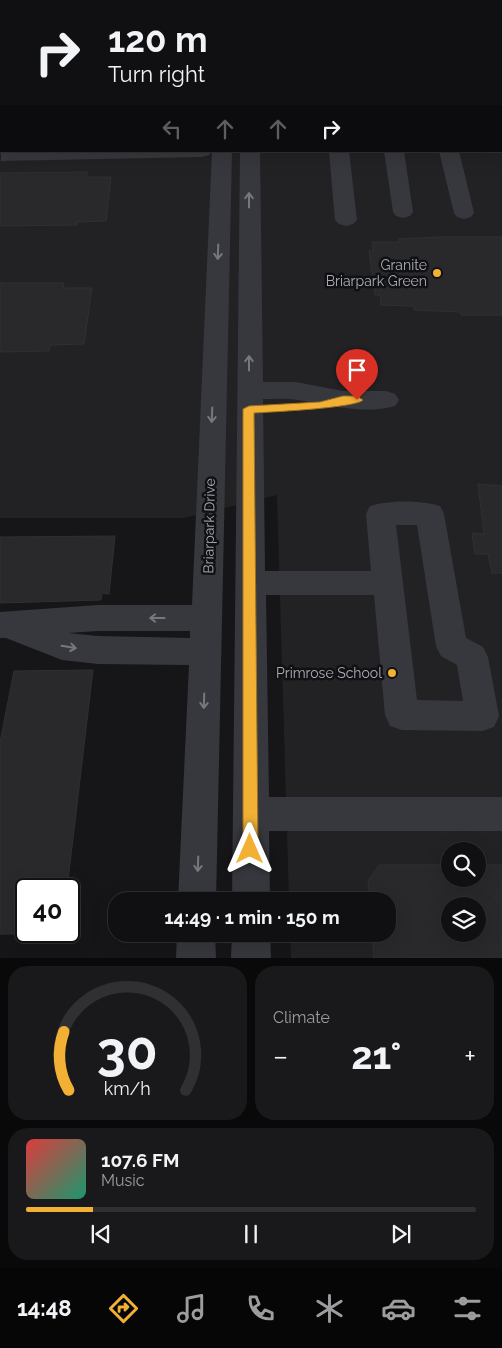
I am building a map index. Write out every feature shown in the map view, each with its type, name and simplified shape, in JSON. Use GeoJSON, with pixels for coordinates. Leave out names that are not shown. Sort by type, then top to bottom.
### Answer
{"type":"FeatureCollection","features":[{"type":"Feature","properties":{"kind":"street"},"geometry":{"type":"LineString","coordinates":[[2,152],[1,155],[152,152]]}},
{"type":"Feature","properties":{"kind":"street","name":"Briarpark Drive"},"geometry":{"type":"LineString","coordinates":[[197,892],[222,152]]}},
{"type":"Feature","properties":{"kind":"street"},"geometry":{"type":"LineString","coordinates":[[250,152],[251,892]]}},
{"type":"Feature","properties":{"kind":"street"},"geometry":{"type":"LineString","coordinates":[[339,152],[346,220]]}},
{"type":"Feature","properties":{"kind":"street"},"geometry":{"type":"LineString","coordinates":[[394,152],[403,212]]}},
{"type":"Feature","properties":{"kind":"street"},"geometry":{"type":"LineString","coordinates":[[450,152],[464,212]]}},
{"type":"Feature","properties":{"kind":"street"},"geometry":{"type":"LineString","coordinates":[[249,400],[320,405],[343,400],[386,400]]}},
{"type":"Feature","properties":{"kind":"street"},"geometry":{"type":"LineString","coordinates":[[380,514],[430,514],[452,646],[472,657],[482,716],[402,715],[388,583],[380,514]]}},
{"type":"Feature","properties":{"kind":"street"},"geometry":{"type":"LineString","coordinates":[[250,583],[388,583]]}},
{"type":"Feature","properties":{"kind":"street"},"geometry":{"type":"LineString","coordinates":[[3,625],[129,618],[206,618]]}},
{"type":"Feature","properties":{"kind":"street"},"geometry":{"type":"LineString","coordinates":[[126,651],[129,618]]}},
{"type":"Feature","properties":{"kind":"street"},"geometry":{"type":"LineString","coordinates":[[3,625],[62,646],[126,651],[205,652]]}},
{"type":"Feature","properties":{"kind":"street"},"geometry":{"type":"LineString","coordinates":[[250,814],[502,814]]}},
{"type":"Feature","properties":{"kind":"street"},"geometry":{"type":"LineString","coordinates":[[196,942],[196,958]]}},
{"type":"Feature","properties":{"kind":"street"},"geometry":{"type":"LineString","coordinates":[[251,942],[251,958]]}},
{"type":"Feature","properties":{"kind":"shaded area"},"geometry":{"type":"Polygon","coordinates":[[[0,152],[502,152],[502,958],[291,958],[290,942],[396,942],[396,892],[289,892],[277,495],[184,518],[0,518],[0,152]]]}},
{"type":"Feature","properties":{"kind":"building"},"geometry":{"type":"Polygon","coordinates":[[[87,172],[87,177],[111,177],[106,221],[77,222],[77,225],[0,226],[0,173],[87,172]]]}},
{"type":"Feature","properties":{"kind":"building","name":"Granite Briarpark Green"},"geometry":{"type":"Polygon","coordinates":[[[502,237],[502,315],[461,315],[460,312],[414,310],[414,306],[381,305],[380,295],[375,295],[369,251],[373,251],[372,242],[399,242],[399,239],[502,237]]]}},
{"type":"Feature","properties":{"kind":"building"},"geometry":{"type":"Polygon","coordinates":[[[0,283],[64,283],[63,288],[92,288],[84,344],[50,345],[49,351],[0,352],[0,283]]]}},
{"type":"Feature","properties":{"kind":"building"},"geometry":{"type":"Polygon","coordinates":[[[478,484],[502,486],[502,573],[492,573],[488,554],[475,554],[472,533],[484,534],[478,484]]]}},
{"type":"Feature","properties":{"kind":"building"},"geometry":{"type":"Polygon","coordinates":[[[115,536],[109,594],[102,593],[101,600],[0,603],[0,537],[115,536]]]}},
{"type":"Feature","properties":{"kind":"building"},"geometry":{"type":"Polygon","coordinates":[[[93,670],[68,878],[15,878],[15,934],[0,934],[0,742],[14,671],[93,670]]]}},
{"type":"Feature","properties":{"kind":"building"},"geometry":{"type":"Polygon","coordinates":[[[379,865],[441,865],[441,887],[486,887],[486,865],[502,865],[502,958],[374,958],[373,942],[396,942],[396,892],[369,892],[368,881],[379,865]]]}},
{"type":"Feature","properties":{"kind":"place","name":"Granite Briarpark Green"},"geometry":{"type":"Point","coordinates":[437,273]}},
{"type":"Feature","properties":{"kind":"place","name":"Primrose School"},"geometry":{"type":"Point","coordinates":[392,673]}},
{"type":"Feature","properties":{"kind":"route"},"geometry":{"type":"LineString","coordinates":[[250,849],[249,409],[320,405],[343,400],[357,400]]}}]}
